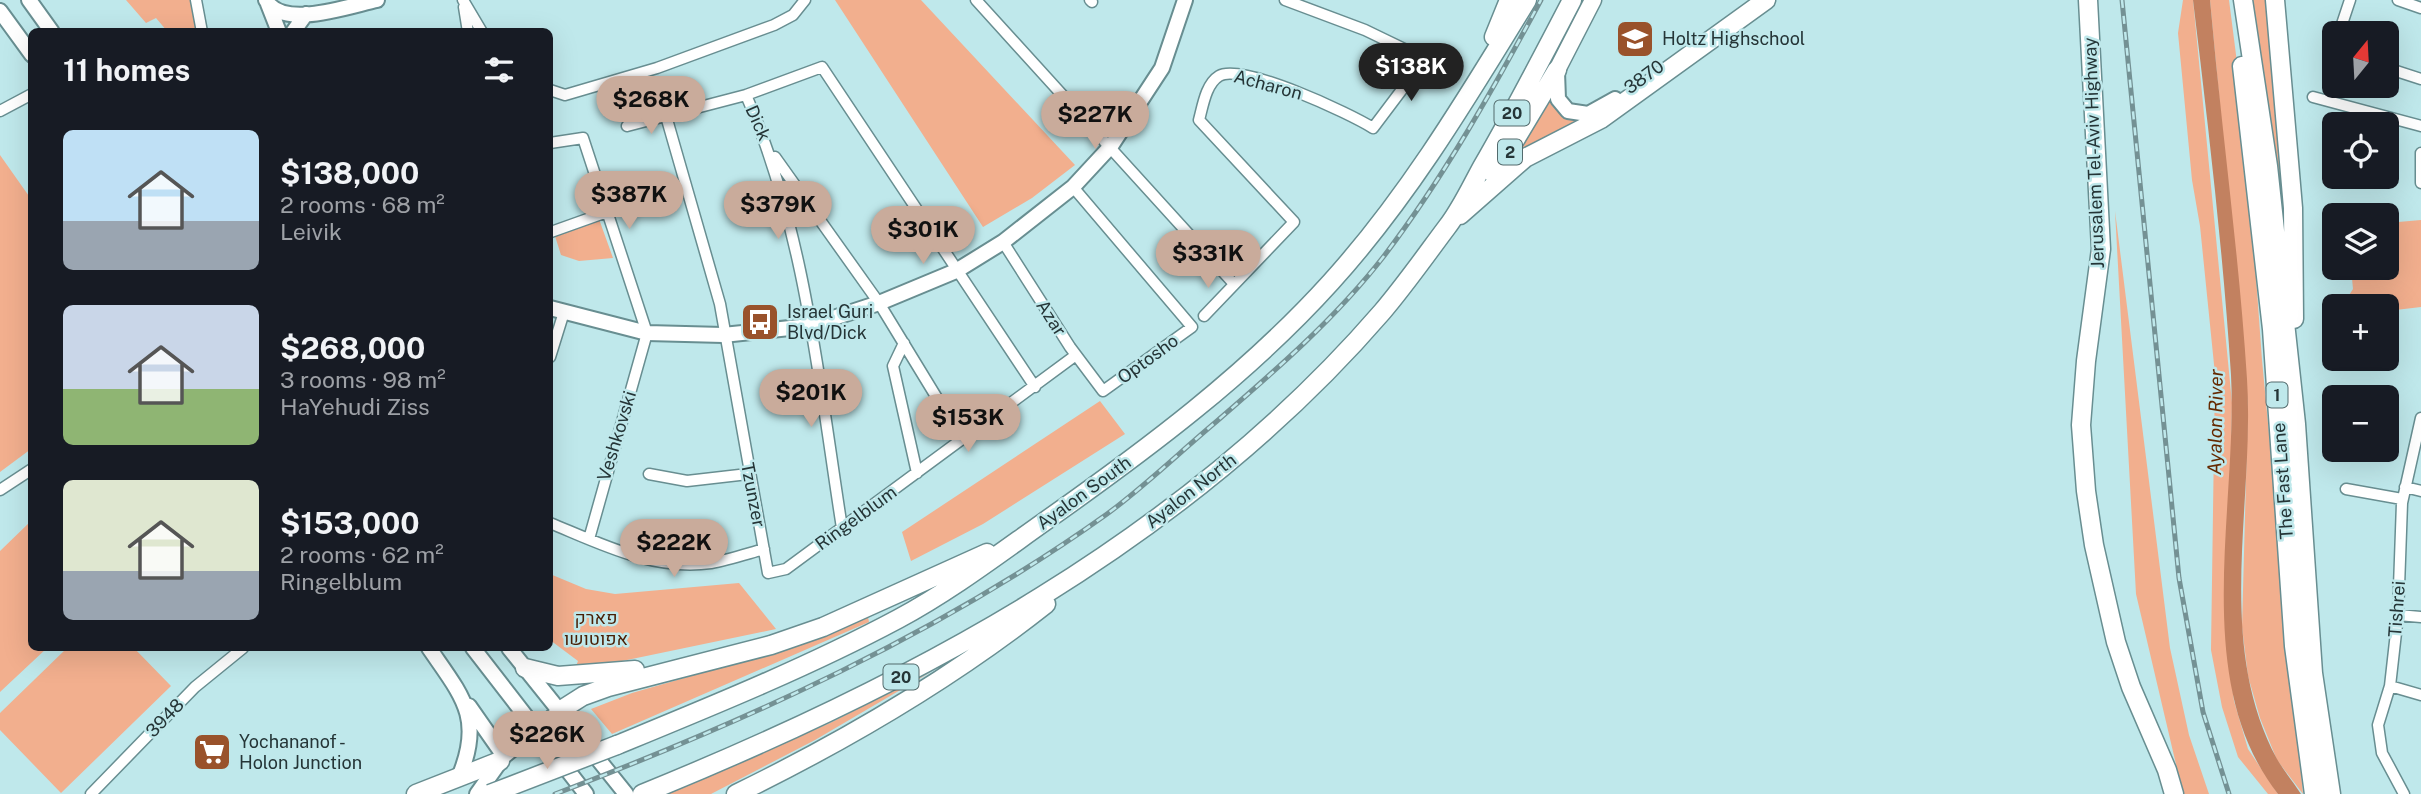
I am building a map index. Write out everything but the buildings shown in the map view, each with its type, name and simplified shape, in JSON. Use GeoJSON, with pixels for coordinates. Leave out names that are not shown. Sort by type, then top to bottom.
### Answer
{"type":"FeatureCollection","features":[{"type":"Feature","properties":{"kind":"highway"},"geometry":{"type":"LineString","coordinates":[[1475,82],[1509,0]]}},
{"type":"Feature","properties":{"kind":"highway","name":"Ayalon South"},"geometry":{"type":"LineString","coordinates":[[490,794],[709,707],[898,619],[940,595],[1116,471],[1200,406],[1292,322],[1332,281],[1402,195],[1449,126],[1527,0]]}},
{"type":"Feature","properties":{"kind":"highway","name":"Ayalon North"},"geometry":{"type":"LineString","coordinates":[[648,792],[805,723],[932,661],[1002,621],[1134,535],[1234,457],[1309,389],[1383,310],[1449,224],[1572,0]]}},
{"type":"Feature","properties":{"kind":"highway"},"geometry":{"type":"LineString","coordinates":[[1449,224],[1525,158],[1592,124],[1766,0]]}},
{"type":"Feature","properties":{"kind":"highway"},"geometry":{"type":"LineString","coordinates":[[2081,0],[2093,78]]}},
{"type":"Feature","properties":{"kind":"highway","name":"Jerusalem Tel-Aviv Highway"},"geometry":{"type":"LineString","coordinates":[[2088,0],[2101,249],[2081,425],[2086,491],[2094,545],[2116,642],[2174,794]]}},
{"type":"Feature","properties":{"kind":"highway","name":"1"},"geometry":{"type":"LineString","coordinates":[[2241,0],[2265,140],[2296,424],[2322,792]]}},
{"type":"Feature","properties":{"kind":"highway","name":"The Fast Lane"},"geometry":{"type":"LineString","coordinates":[[2241,0],[2241,61],[2272,329],[2294,646],[2322,792]]}},
{"type":"Feature","properties":{"kind":"highway"},"geometry":{"type":"LineString","coordinates":[[2275,0],[2293,208],[2296,424]]}},
{"type":"Feature","properties":{"kind":"highway","name":"2"},"geometry":{"type":"LineString","coordinates":[[1449,224],[1478,197],[1504,161],[1558,70]]}},
{"type":"Feature","properties":{"kind":"highway"},"geometry":{"type":"LineString","coordinates":[[736,794],[802,762],[931,687],[1019,626],[1134,535]]}},
{"type":"Feature","properties":{"kind":"highway"},"geometry":{"type":"LineString","coordinates":[[561,710],[583,696],[608,687],[771,645],[823,627],[1022,537]]}},
{"type":"Feature","properties":{"kind":"highway"},"geometry":{"type":"LineString","coordinates":[[525,668],[558,676],[701,662]]}},
{"type":"Feature","properties":{"kind":"highway"},"geometry":{"type":"LineString","coordinates":[[416,794],[502,758]]}},
{"type":"Feature","properties":{"kind":"main road"},"geometry":{"type":"LineString","coordinates":[[1558,70],[1593,0]]}},
{"type":"Feature","properties":{"kind":"street"},"geometry":{"type":"LineString","coordinates":[[29,0],[49,28]]}},
{"type":"Feature","properties":{"kind":"street"},"geometry":{"type":"LineString","coordinates":[[196,0],[201,28]]}},
{"type":"Feature","properties":{"kind":"street"},"geometry":{"type":"LineString","coordinates":[[267,2],[280,13],[306,14],[377,0]]}},
{"type":"Feature","properties":{"kind":"street"},"geometry":{"type":"LineString","coordinates":[[463,0],[467,28]]}},
{"type":"Feature","properties":{"kind":"street"},"geometry":{"type":"LineString","coordinates":[[463,0],[480,28]]}},
{"type":"Feature","properties":{"kind":"street"},"geometry":{"type":"LineString","coordinates":[[553,91],[565,95],[657,68],[774,25],[793,15],[805,0]]}},
{"type":"Feature","properties":{"kind":"street"},"geometry":{"type":"LineString","coordinates":[[976,0],[1234,284],[1204,316]]}},
{"type":"Feature","properties":{"kind":"street"},"geometry":{"type":"LineString","coordinates":[[553,337],[557,310],[647,333],[723,335],[809,326],[879,303],[956,271],[1003,242],[1073,187],[1111,146],[1162,68],[1185,0]]}},
{"type":"Feature","properties":{"kind":"street","name":"Acharon"},"geometry":{"type":"LineString","coordinates":[[1234,284],[1294,222],[1199,120],[1205,95],[1217,77],[1221,74],[1240,74],[1300,92],[1373,128],[1425,59],[1365,30],[1285,0]]}},
{"type":"Feature","properties":{"kind":"street","name":"3870"},"geometry":{"type":"LineString","coordinates":[[1558,70],[1556,91],[1561,105],[1575,114],[1588,114],[1602,108],[1752,0]]}},
{"type":"Feature","properties":{"kind":"street"},"geometry":{"type":"LineString","coordinates":[[2343,21],[2350,0]]}},
{"type":"Feature","properties":{"kind":"street"},"geometry":{"type":"LineString","coordinates":[[2405,1],[2421,8]]}},
{"type":"Feature","properties":{"kind":"street"},"geometry":{"type":"LineString","coordinates":[[267,2],[277,28]]}},
{"type":"Feature","properties":{"kind":"street"},"geometry":{"type":"LineString","coordinates":[[0,11],[28,50]]}},
{"type":"Feature","properties":{"kind":"street"},"geometry":{"type":"LineString","coordinates":[[296,28],[306,14]]}},
{"type":"Feature","properties":{"kind":"street"},"geometry":{"type":"LineString","coordinates":[[627,126],[746,95],[822,67],[1035,387]]}},
{"type":"Feature","properties":{"kind":"street"},"geometry":{"type":"LineString","coordinates":[[2399,72],[2421,79]]}},
{"type":"Feature","properties":{"kind":"street","name":"Dick"},"geometry":{"type":"LineString","coordinates":[[746,95],[770,151],[790,220],[842,527]]}},
{"type":"Feature","properties":{"kind":"street"},"geometry":{"type":"LineString","coordinates":[[0,111],[28,96]]}},
{"type":"Feature","properties":{"kind":"street"},"geometry":{"type":"LineString","coordinates":[[2313,97],[2421,126]]}},
{"type":"Feature","properties":{"kind":"street","name":"Tzunzer"},"geometry":{"type":"LineString","coordinates":[[666,116],[720,304],[723,335],[768,573]]}},
{"type":"Feature","properties":{"kind":"street"},"geometry":{"type":"LineString","coordinates":[[553,143],[583,138],[647,333]]}},
{"type":"Feature","properties":{"kind":"street","name":"Dick"},"geometry":{"type":"LineString","coordinates":[[770,151],[879,303],[962,439]]}},
{"type":"Feature","properties":{"kind":"street"},"geometry":{"type":"LineString","coordinates":[[2420,157],[2421,183]]}},
{"type":"Feature","properties":{"kind":"street","name":"Optosho"},"geometry":{"type":"LineString","coordinates":[[1073,187],[1192,327],[1103,391]]}},
{"type":"Feature","properties":{"kind":"street"},"geometry":{"type":"LineString","coordinates":[[790,220],[810,208]]}},
{"type":"Feature","properties":{"kind":"street"},"geometry":{"type":"LineString","coordinates":[[553,231],[607,212]]}},
{"type":"Feature","properties":{"kind":"street","name":"Azar"},"geometry":{"type":"LineString","coordinates":[[1003,242],[1076,355],[1103,391]]}},
{"type":"Feature","properties":{"kind":"street","name":"Veshkovski"},"geometry":{"type":"LineString","coordinates":[[589,539],[647,333]]}},
{"type":"Feature","properties":{"kind":"street"},"geometry":{"type":"LineString","coordinates":[[904,343],[893,366],[917,473]]}},
{"type":"Feature","properties":{"kind":"street","name":"Ringelblum"},"geometry":{"type":"LineString","coordinates":[[768,573],[786,569],[1076,355]]}},
{"type":"Feature","properties":{"kind":"street","name":"Tishrei"},"geometry":{"type":"LineString","coordinates":[[2404,794],[2382,753],[2378,725],[2390,686],[2398,615],[2402,499],[2421,418]]}},
{"type":"Feature","properties":{"kind":"street"},"geometry":{"type":"LineString","coordinates":[[0,490],[28,472]]}},
{"type":"Feature","properties":{"kind":"street"},"geometry":{"type":"LineString","coordinates":[[649,474],[687,481],[748,474]]}},
{"type":"Feature","properties":{"kind":"street"},"geometry":{"type":"LineString","coordinates":[[2405,487],[2421,491]]}},
{"type":"Feature","properties":{"kind":"street"},"geometry":{"type":"LineString","coordinates":[[2346,489],[2402,499]]}},
{"type":"Feature","properties":{"kind":"street"},"geometry":{"type":"LineString","coordinates":[[553,524],[644,559],[677,564],[711,563],[764,549]]}},
{"type":"Feature","properties":{"kind":"street"},"geometry":{"type":"LineString","coordinates":[[2398,615],[2421,617]]}},
{"type":"Feature","properties":{"kind":"street","name":"3948"},"geometry":{"type":"LineString","coordinates":[[91,794],[195,687],[239,651]]}},
{"type":"Feature","properties":{"kind":"street"},"geometry":{"type":"LineString","coordinates":[[431,651],[502,758]]}},
{"type":"Feature","properties":{"kind":"street"},"geometry":{"type":"LineString","coordinates":[[475,651],[586,794]]}},
{"type":"Feature","properties":{"kind":"street"},"geometry":{"type":"LineString","coordinates":[[511,651],[626,794]]}},
{"type":"Feature","properties":{"kind":"street"},"geometry":{"type":"LineString","coordinates":[[2390,686],[2421,695]]}},
{"type":"Feature","properties":{"kind":"street"},"geometry":{"type":"LineString","coordinates":[[459,777],[472,736],[462,697]]}},
{"type":"Feature","properties":{"kind":"street"},"geometry":{"type":"LineString","coordinates":[[477,794],[502,758],[536,727],[561,710]]}},
{"type":"Feature","properties":{"kind":"green space"},"geometry":{"type":"Polygon","coordinates":[[[126,0],[190,0],[196,28],[164,28],[156,18],[146,23],[126,0]]]}},
{"type":"Feature","properties":{"kind":"green space"},"geometry":{"type":"Polygon","coordinates":[[[835,0],[921,0],[1075,165],[1032,198],[983,227],[835,0]]]}},
{"type":"Feature","properties":{"kind":"green space"},"geometry":{"type":"Polygon","coordinates":[[[2183,0],[2193,0],[2232,403],[2227,648],[2234,701],[2248,749],[2278,794],[2268,794],[2238,757],[2222,707],[2211,650],[2215,374],[2178,33],[2183,0]]]}},
{"type":"Feature","properties":{"kind":"green space"},"geometry":{"type":"Polygon","coordinates":[[[2210,0],[2229,0],[2245,125],[2262,360],[2303,794],[2277,760],[2260,718],[2248,676],[2242,627],[2248,405],[2210,0]]]}},
{"type":"Feature","properties":{"kind":"green space"},"geometry":{"type":"Polygon","coordinates":[[[2251,0],[2268,0],[2288,266],[2251,0]]]}},
{"type":"Feature","properties":{"kind":"green space"},"geometry":{"type":"Polygon","coordinates":[[[1551,90],[1579,119],[1556,135],[1519,151],[1551,90]]]}},
{"type":"Feature","properties":{"kind":"green space"},"geometry":{"type":"Polygon","coordinates":[[[0,155],[28,195],[28,451],[0,472],[0,155]]]}},
{"type":"Feature","properties":{"kind":"green space"},"geometry":{"type":"Polygon","coordinates":[[[2115,211],[2170,648],[2189,735],[2209,794],[2183,794],[2136,594],[2115,211]]]}},
{"type":"Feature","properties":{"kind":"green space"},"geometry":{"type":"Polygon","coordinates":[[[599,219],[613,258],[579,261],[561,255],[555,236],[599,219]]]}},
{"type":"Feature","properties":{"kind":"green space"},"geometry":{"type":"Polygon","coordinates":[[[2421,220],[2421,307],[2399,310],[2399,294],[2350,294],[2353,289],[2352,280],[2399,280],[2399,222],[2421,220]]]}},
{"type":"Feature","properties":{"kind":"green space"},"geometry":{"type":"Polygon","coordinates":[[[1100,401],[1125,434],[983,524],[911,561],[902,532],[1100,401]]]}},
{"type":"Feature","properties":{"kind":"green space"},"geometry":{"type":"Polygon","coordinates":[[[28,524],[28,651],[44,651],[0,692],[0,551],[28,524]]]}},
{"type":"Feature","properties":{"kind":"green space","name":"פארק אפוטושו"},"geometry":{"type":"Polygon","coordinates":[[[553,575],[586,589],[615,594],[739,583],[776,629],[603,665],[576,666],[578,661],[553,642],[553,575]]]}},
{"type":"Feature","properties":{"kind":"green space"},"geometry":{"type":"Polygon","coordinates":[[[868,617],[869,622],[612,734],[591,709],[632,693],[774,652],[868,617]]]}},
{"type":"Feature","properties":{"kind":"green space"},"geometry":{"type":"Polygon","coordinates":[[[64,651],[137,651],[171,686],[61,793],[0,730],[0,713],[64,651]]]}},
{"type":"Feature","properties":{"kind":"green space"},"geometry":{"type":"Polygon","coordinates":[[[931,672],[815,740],[711,794],[667,794],[830,723],[931,672]]]}},
{"type":"Feature","properties":{"kind":"shaded area"},"geometry":{"type":"Polygon","coordinates":[[[2193,0],[2210,0],[2244,332],[2248,426],[2241,572],[2247,668],[2258,714],[2277,759],[2301,794],[2278,794],[2251,749],[2234,699],[2226,647],[2225,536],[2231,375],[2210,140],[2193,0]]]}},
{"type":"Feature","properties":{"kind":"railway"},"geometry":{"type":"LineString","coordinates":[[555,794],[699,736],[840,672],[977,598],[1043,557],[1121,503],[1283,363],[1326,322],[1365,279],[1406,226],[1448,163],[1541,0]]}},
{"type":"Feature","properties":{"kind":"railway"},"geometry":{"type":"LineString","coordinates":[[2122,0],[2179,578],[2203,712],[2229,794]]}},
{"type":"Feature","properties":{"kind":"place","name":"Holtz Highschool"},"geometry":{"type":"Point","coordinates":[1635,39]}},
{"type":"Feature","properties":{"kind":"place","name":"Israel Guri Blvd/Dick"},"geometry":{"type":"Point","coordinates":[760,322]}},
{"type":"Feature","properties":{"kind":"place","name":"Yochananof - Holon Junction"},"geometry":{"type":"Point","coordinates":[212,752]}},
{"type":"Feature","properties":{"kind":"water label","name":"Ayalon River"},"geometry":{"type":"Point","coordinates":[2215,422]}}]}
